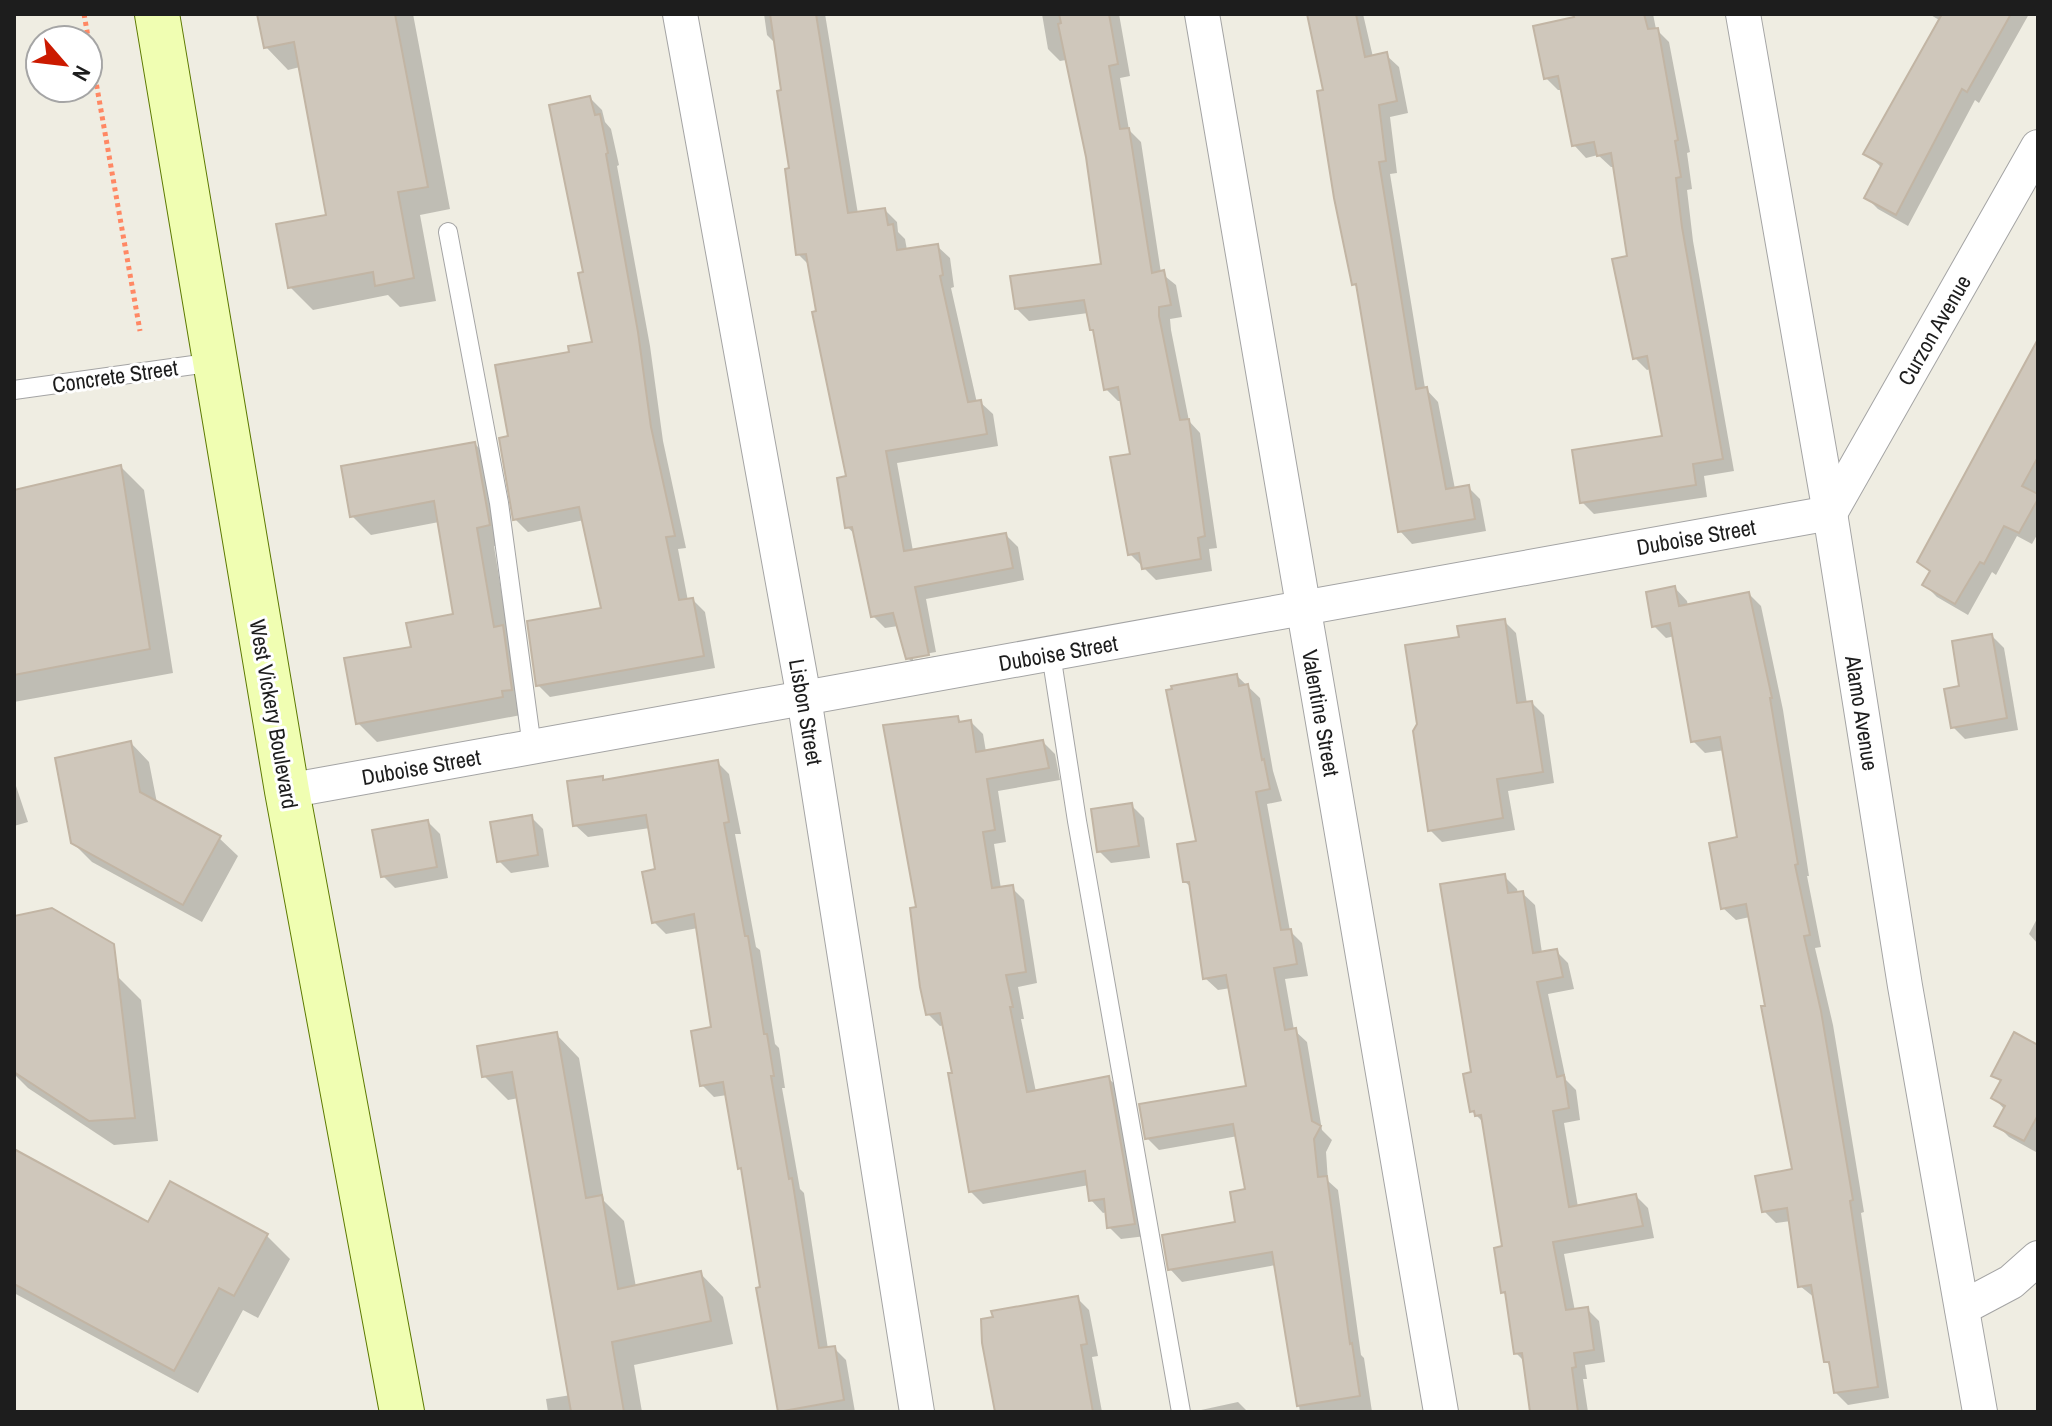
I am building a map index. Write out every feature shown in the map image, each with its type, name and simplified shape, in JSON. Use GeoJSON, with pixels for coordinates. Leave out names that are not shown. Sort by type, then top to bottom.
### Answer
{"type":"FeatureCollection","features":[{"type":"Feature","properties":{"kind":"main road","name":"West Vickery Boulevard"},"geometry":{"type":"LineString","coordinates":[[157,14],[287,791],[402,1412]]}},
{"type":"Feature","properties":{"kind":"street","name":"Lisbon Street"},"geometry":{"type":"LineString","coordinates":[[680,14],[804,698],[917,1412]]}},
{"type":"Feature","properties":{"kind":"street","name":"Valentine Street"},"geometry":{"type":"LineString","coordinates":[[1202,14],[1441,1412]]}},
{"type":"Feature","properties":{"kind":"street","name":"Alamo Avenue"},"geometry":{"type":"LineString","coordinates":[[1743,14],[1830,513],[1905,986],[1980,1412]]}},
{"type":"Feature","properties":{"kind":"street","name":"Curzon Avenue"},"geometry":{"type":"LineString","coordinates":[[1830,513],[2038,147]]}},
{"type":"Feature","properties":{"kind":"street","name":"Duboise Street"},"geometry":{"type":"LineString","coordinates":[[287,791],[1830,513]]}},
{"type":"Feature","properties":{"kind":"street"},"geometry":{"type":"LineString","coordinates":[[1962,1308],[2011,1282],[2038,1258]]}},
{"type":"Feature","properties":{"kind":"lane"},"geometry":{"type":"LineString","coordinates":[[448,232],[499,503],[532,747]]}},
{"type":"Feature","properties":{"kind":"lane","name":"Concrete Street"},"geometry":{"type":"LineString","coordinates":[[14,390],[215,362]]}},
{"type":"Feature","properties":{"kind":"lane"},"geometry":{"type":"LineString","coordinates":[[1051,654],[1077,821],[1181,1412]]}},
{"type":"Feature","properties":{"kind":"path"},"geometry":{"type":"LineString","coordinates":[[84,14],[140,331]]}},
{"type":"Feature","properties":{"kind":"building"},"geometry":{"type":"Polygon","coordinates":[[[257,14],[395,14],[428,187],[398,192],[414,278],[375,286],[373,272],[288,288],[276,224],[326,215],[294,42],[264,48],[257,14]]]}},
{"type":"Feature","properties":{"kind":"building"},"geometry":{"type":"Polygon","coordinates":[[[770,14],[816,14],[848,213],[885,208],[888,225],[893,224],[897,250],[938,244],[943,275],[940,276],[968,402],[981,400],[987,434],[886,451],[904,551],[1006,533],[1013,568],[915,587],[929,655],[906,659],[893,613],[871,617],[852,527],[845,528],[837,478],[846,476],[812,312],[816,311],[806,254],[796,255],[785,169],[789,168],[777,91],[781,90],[770,14]]]}},
{"type":"Feature","properties":{"kind":"building"},"geometry":{"type":"Polygon","coordinates":[[[1059,14],[1109,14],[1118,64],[1109,66],[1120,129],[1129,128],[1152,273],[1164,270],[1171,305],[1159,307],[1159,316],[1180,420],[1189,419],[1205,536],[1198,538],[1201,559],[1142,569],[1139,553],[1128,555],[1110,457],[1130,454],[1118,387],[1104,390],[1084,300],[1015,309],[1010,276],[1101,264],[1086,157],[1058,24],[1061,23],[1059,14]]]}},
{"type":"Feature","properties":{"kind":"building"},"geometry":{"type":"Polygon","coordinates":[[[1307,14],[1356,14],[1365,57],[1387,52],[1397,101],[1379,105],[1386,161],[1379,162],[1416,389],[1427,387],[1446,489],[1469,485],[1475,519],[1398,532],[1356,284],[1352,285],[1334,198],[1317,91],[1323,90],[1307,14]]]}},
{"type":"Feature","properties":{"kind":"building"},"geometry":{"type":"Polygon","coordinates":[[[1573,14],[1644,14],[1648,29],[1658,28],[1678,140],[1675,141],[1681,177],[1676,178],[1682,227],[1723,459],[1693,464],[1696,485],[1580,503],[1572,450],[1662,436],[1647,356],[1633,359],[1612,259],[1627,256],[1611,153],[1597,156],[1594,142],[1572,146],[1558,76],[1544,79],[1533,26],[1574,17],[1573,14]]]}},
{"type":"Feature","properties":{"kind":"building"},"geometry":{"type":"Polygon","coordinates":[[[1942,14],[2011,14],[1967,92],[1962,89],[1896,215],[1864,198],[1882,164],[1863,154],[1942,14]]]}},
{"type":"Feature","properties":{"kind":"building"},"geometry":{"type":"Polygon","coordinates":[[[590,96],[595,115],[600,114],[608,153],[651,427],[675,536],[666,537],[679,600],[693,598],[704,656],[536,686],[527,621],[601,608],[579,507],[513,520],[499,438],[508,436],[495,365],[569,352],[568,346],[592,342],[578,273],[583,272],[549,105],[590,96]]]}},
{"type":"Feature","properties":{"kind":"building"},"geometry":{"type":"Polygon","coordinates":[[[2038,339],[2038,457],[2022,486],[2038,494],[2038,499],[2019,533],[2004,526],[1984,564],[1980,562],[1955,604],[1922,585],[1930,571],[1917,562],[2038,339]]]}},
{"type":"Feature","properties":{"kind":"building"},"geometry":{"type":"Polygon","coordinates":[[[475,442],[490,525],[477,528],[494,627],[503,625],[512,690],[502,691],[503,697],[356,724],[344,658],[411,647],[406,623],[453,614],[434,501],[350,517],[341,466],[475,442]]]}},
{"type":"Feature","properties":{"kind":"building"},"geometry":{"type":"Polygon","coordinates":[[[121,465],[150,649],[14,675],[14,490],[121,465]]]}},
{"type":"Feature","properties":{"kind":"building"},"geometry":{"type":"Polygon","coordinates":[[[1675,586],[1679,606],[1749,592],[1772,698],[1798,864],[1795,865],[1810,935],[1804,936],[1821,1011],[1853,1200],[1850,1201],[1878,1387],[1834,1393],[1829,1362],[1824,1362],[1811,1285],[1798,1287],[1787,1208],[1762,1212],[1755,1176],[1792,1169],[1761,1006],[1765,1006],[1746,904],[1721,909],[1709,843],[1737,837],[1720,737],[1691,742],[1670,623],[1652,627],[1646,592],[1675,586]]]}},
{"type":"Feature","properties":{"kind":"building"},"geometry":{"type":"Polygon","coordinates":[[[1505,619],[1517,703],[1532,701],[1543,772],[1497,779],[1503,818],[1428,831],[1413,731],[1417,724],[1405,645],[1459,637],[1457,626],[1505,619]]]}},
{"type":"Feature","properties":{"kind":"building"},"geometry":{"type":"Polygon","coordinates":[[[1992,634],[2007,718],[1951,728],[1944,689],[1959,686],[1952,641],[1992,634]]]}},
{"type":"Feature","properties":{"kind":"building"},"geometry":{"type":"Polygon","coordinates":[[[1237,674],[1239,686],[1248,684],[1270,789],[1256,792],[1281,930],[1291,929],[1297,964],[1274,968],[1285,1030],[1296,1028],[1312,1121],[1321,1126],[1314,1139],[1318,1177],[1327,1176],[1360,1396],[1297,1406],[1272,1252],[1168,1270],[1162,1235],[1235,1222],[1230,1192],[1245,1189],[1233,1124],[1145,1139],[1139,1104],[1246,1086],[1226,975],[1203,979],[1189,882],[1183,882],[1177,844],[1196,841],[1166,690],[1172,689],[1171,686],[1237,674]]]}},
{"type":"Feature","properties":{"kind":"building"},"geometry":{"type":"Polygon","coordinates":[[[958,716],[959,722],[971,720],[976,752],[1043,740],[1049,768],[987,779],[995,830],[983,832],[992,888],[1013,885],[1026,972],[1006,975],[1013,1007],[1010,1007],[1027,1092],[1109,1076],[1135,1224],[1107,1228],[1104,1199],[1089,1201],[1085,1171],[969,1192],[940,1013],[926,1015],[920,987],[910,908],[916,907],[883,725],[958,716]]]}},
{"type":"Feature","properties":{"kind":"building"},"geometry":{"type":"Polygon","coordinates":[[[131,741],[140,792],[221,836],[183,905],[71,843],[55,758],[131,741]]]}},
{"type":"Feature","properties":{"kind":"building"},"geometry":{"type":"Polygon","coordinates":[[[718,760],[729,822],[724,823],[745,936],[748,936],[764,1034],[767,1034],[774,1076],[771,1076],[789,1179],[792,1178],[819,1348],[835,1346],[844,1400],[778,1412],[756,1288],[760,1287],[741,1168],[738,1169],[723,1082],[700,1086],[691,1031],[711,1027],[694,914],[652,923],[642,872],[655,869],[646,815],[573,826],[567,781],[603,776],[603,780],[718,760]]]}},
{"type":"Feature","properties":{"kind":"building"},"geometry":{"type":"Polygon","coordinates":[[[1132,803],[1139,846],[1097,852],[1091,809],[1132,803]]]}},
{"type":"Feature","properties":{"kind":"building"},"geometry":{"type":"Polygon","coordinates":[[[532,815],[538,855],[497,862],[490,822],[532,815]]]}},
{"type":"Feature","properties":{"kind":"building"},"geometry":{"type":"Polygon","coordinates":[[[428,820],[437,867],[381,877],[372,830],[428,820]]]}},
{"type":"Feature","properties":{"kind":"building"},"geometry":{"type":"Polygon","coordinates":[[[1505,874],[1508,893],[1523,891],[1533,953],[1557,949],[1563,977],[1537,982],[1557,1077],[1564,1075],[1569,1108],[1553,1111],[1569,1207],[1636,1194],[1643,1226],[1553,1242],[1566,1310],[1588,1307],[1594,1350],[1574,1353],[1576,1367],[1572,1368],[1578,1412],[1530,1412],[1522,1353],[1514,1354],[1505,1292],[1501,1293],[1494,1248],[1502,1246],[1481,1115],[1475,1116],[1474,1111],[1470,1112],[1463,1074],[1471,1072],[1440,884],[1505,874]]]}},
{"type":"Feature","properties":{"kind":"building"},"geometry":{"type":"Polygon","coordinates":[[[52,908],[114,944],[135,1118],[89,1121],[14,1072],[14,916],[52,908]]]}},
{"type":"Feature","properties":{"kind":"building"},"geometry":{"type":"Polygon","coordinates":[[[557,1032],[586,1198],[602,1195],[618,1289],[701,1271],[711,1321],[612,1342],[624,1412],[571,1412],[512,1072],[482,1077],[477,1046],[557,1032]]]}},
{"type":"Feature","properties":{"kind":"building"},"geometry":{"type":"Polygon","coordinates":[[[2014,1032],[2038,1045],[2038,1115],[2024,1141],[1994,1126],[2005,1106],[1991,1098],[2001,1080],[1991,1076],[2014,1032]]]}},
{"type":"Feature","properties":{"kind":"building"},"geometry":{"type":"Polygon","coordinates":[[[14,1149],[148,1222],[170,1181],[268,1234],[234,1296],[219,1288],[174,1371],[14,1284],[14,1149]]]}},
{"type":"Feature","properties":{"kind":"building"},"geometry":{"type":"Polygon","coordinates":[[[1078,1296],[1087,1344],[1081,1345],[1093,1412],[995,1412],[982,1343],[981,1319],[993,1317],[991,1311],[1078,1296]]]}}]}
